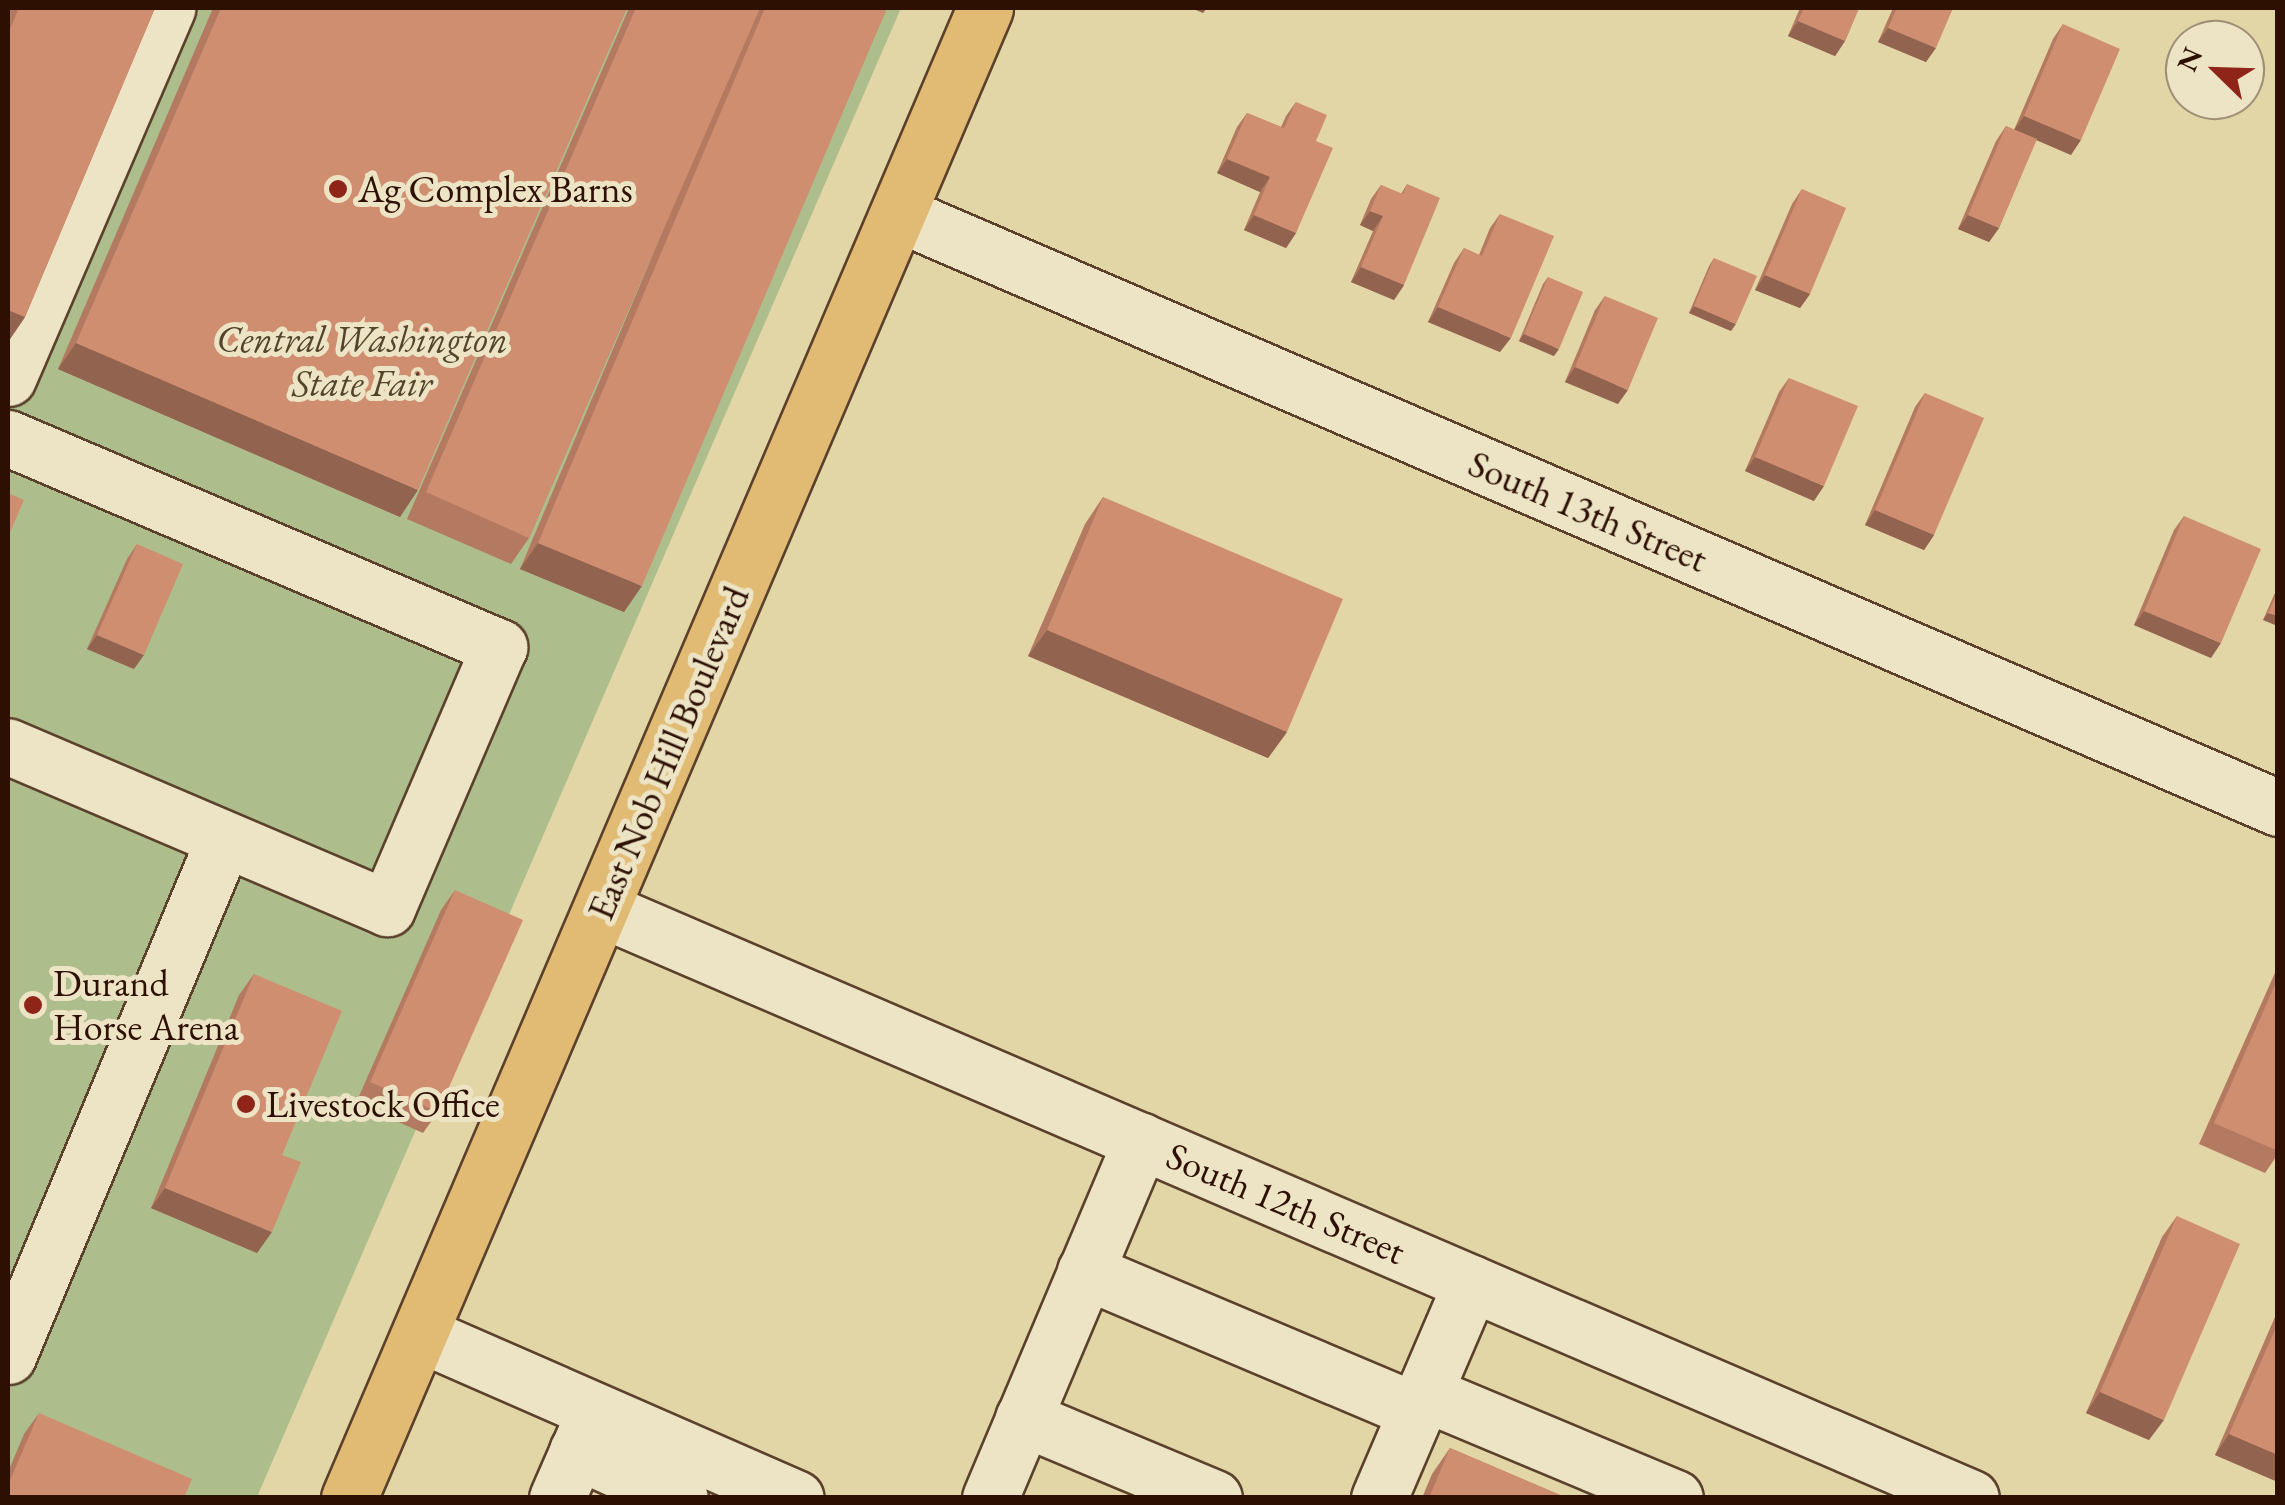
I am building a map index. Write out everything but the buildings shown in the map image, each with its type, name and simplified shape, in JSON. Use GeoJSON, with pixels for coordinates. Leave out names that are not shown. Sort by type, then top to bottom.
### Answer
{"type":"FeatureCollection","features":[{"type":"Feature","properties":{"kind":"main road","name":"East Nob Hill Boulevard"},"geometry":{"type":"LineString","coordinates":[[349,1498],[985,8]]}},
{"type":"Feature","properties":{"kind":"street"},"geometry":{"type":"LineString","coordinates":[[8,378],[167,8]]}},
{"type":"Feature","properties":{"kind":"street","name":"South 13th Street"},"geometry":{"type":"LineString","coordinates":[[899,214],[2278,808]]}},
{"type":"Feature","properties":{"kind":"street"},"geometry":{"type":"LineString","coordinates":[[8,438],[499,648],[388,908],[8,746]]}},
{"type":"Feature","properties":{"kind":"street"},"geometry":{"type":"LineString","coordinates":[[8,1356],[224,839]]}},
{"type":"Feature","properties":{"kind":"street","name":"South 12th Street"},"geometry":{"type":"LineString","coordinates":[[601,909],[1968,1497]]}},
{"type":"Feature","properties":{"kind":"street"},"geometry":{"type":"LineString","coordinates":[[990,1498],[1140,1141]]}},
{"type":"Feature","properties":{"kind":"street"},"geometry":{"type":"LineString","coordinates":[[1085,1271],[1674,1498]]}},
{"type":"Feature","properties":{"kind":"street"},"geometry":{"type":"LineString","coordinates":[[1379,1498],[1471,1283]]}},
{"type":"Feature","properties":{"kind":"street"},"geometry":{"type":"LineString","coordinates":[[420,1334],[576,1453],[680,1498]]}},
{"type":"Feature","properties":{"kind":"street"},"geometry":{"type":"LineString","coordinates":[[1023,1418],[1214,1498]]}},
{"type":"Feature","properties":{"kind":"street"},"geometry":{"type":"LineString","coordinates":[[576,1453],[796,1498]]}},
{"type":"Feature","properties":{"kind":"green space","name":"Central Washington State Fair"},"geometry":{"type":"Polygon","coordinates":[[[8,8],[901,8],[257,1497],[8,1498],[8,8]]]}},
{"type":"Feature","properties":{"kind":"place","name":"Ag Complex Barns"},"geometry":{"type":"Point","coordinates":[338,189]}},
{"type":"Feature","properties":{"kind":"place","name":"Durand Horse Arena"},"geometry":{"type":"Point","coordinates":[33,1005]}},
{"type":"Feature","properties":{"kind":"place","name":"Livestock Office"},"geometry":{"type":"Point","coordinates":[246,1104]}}]}
